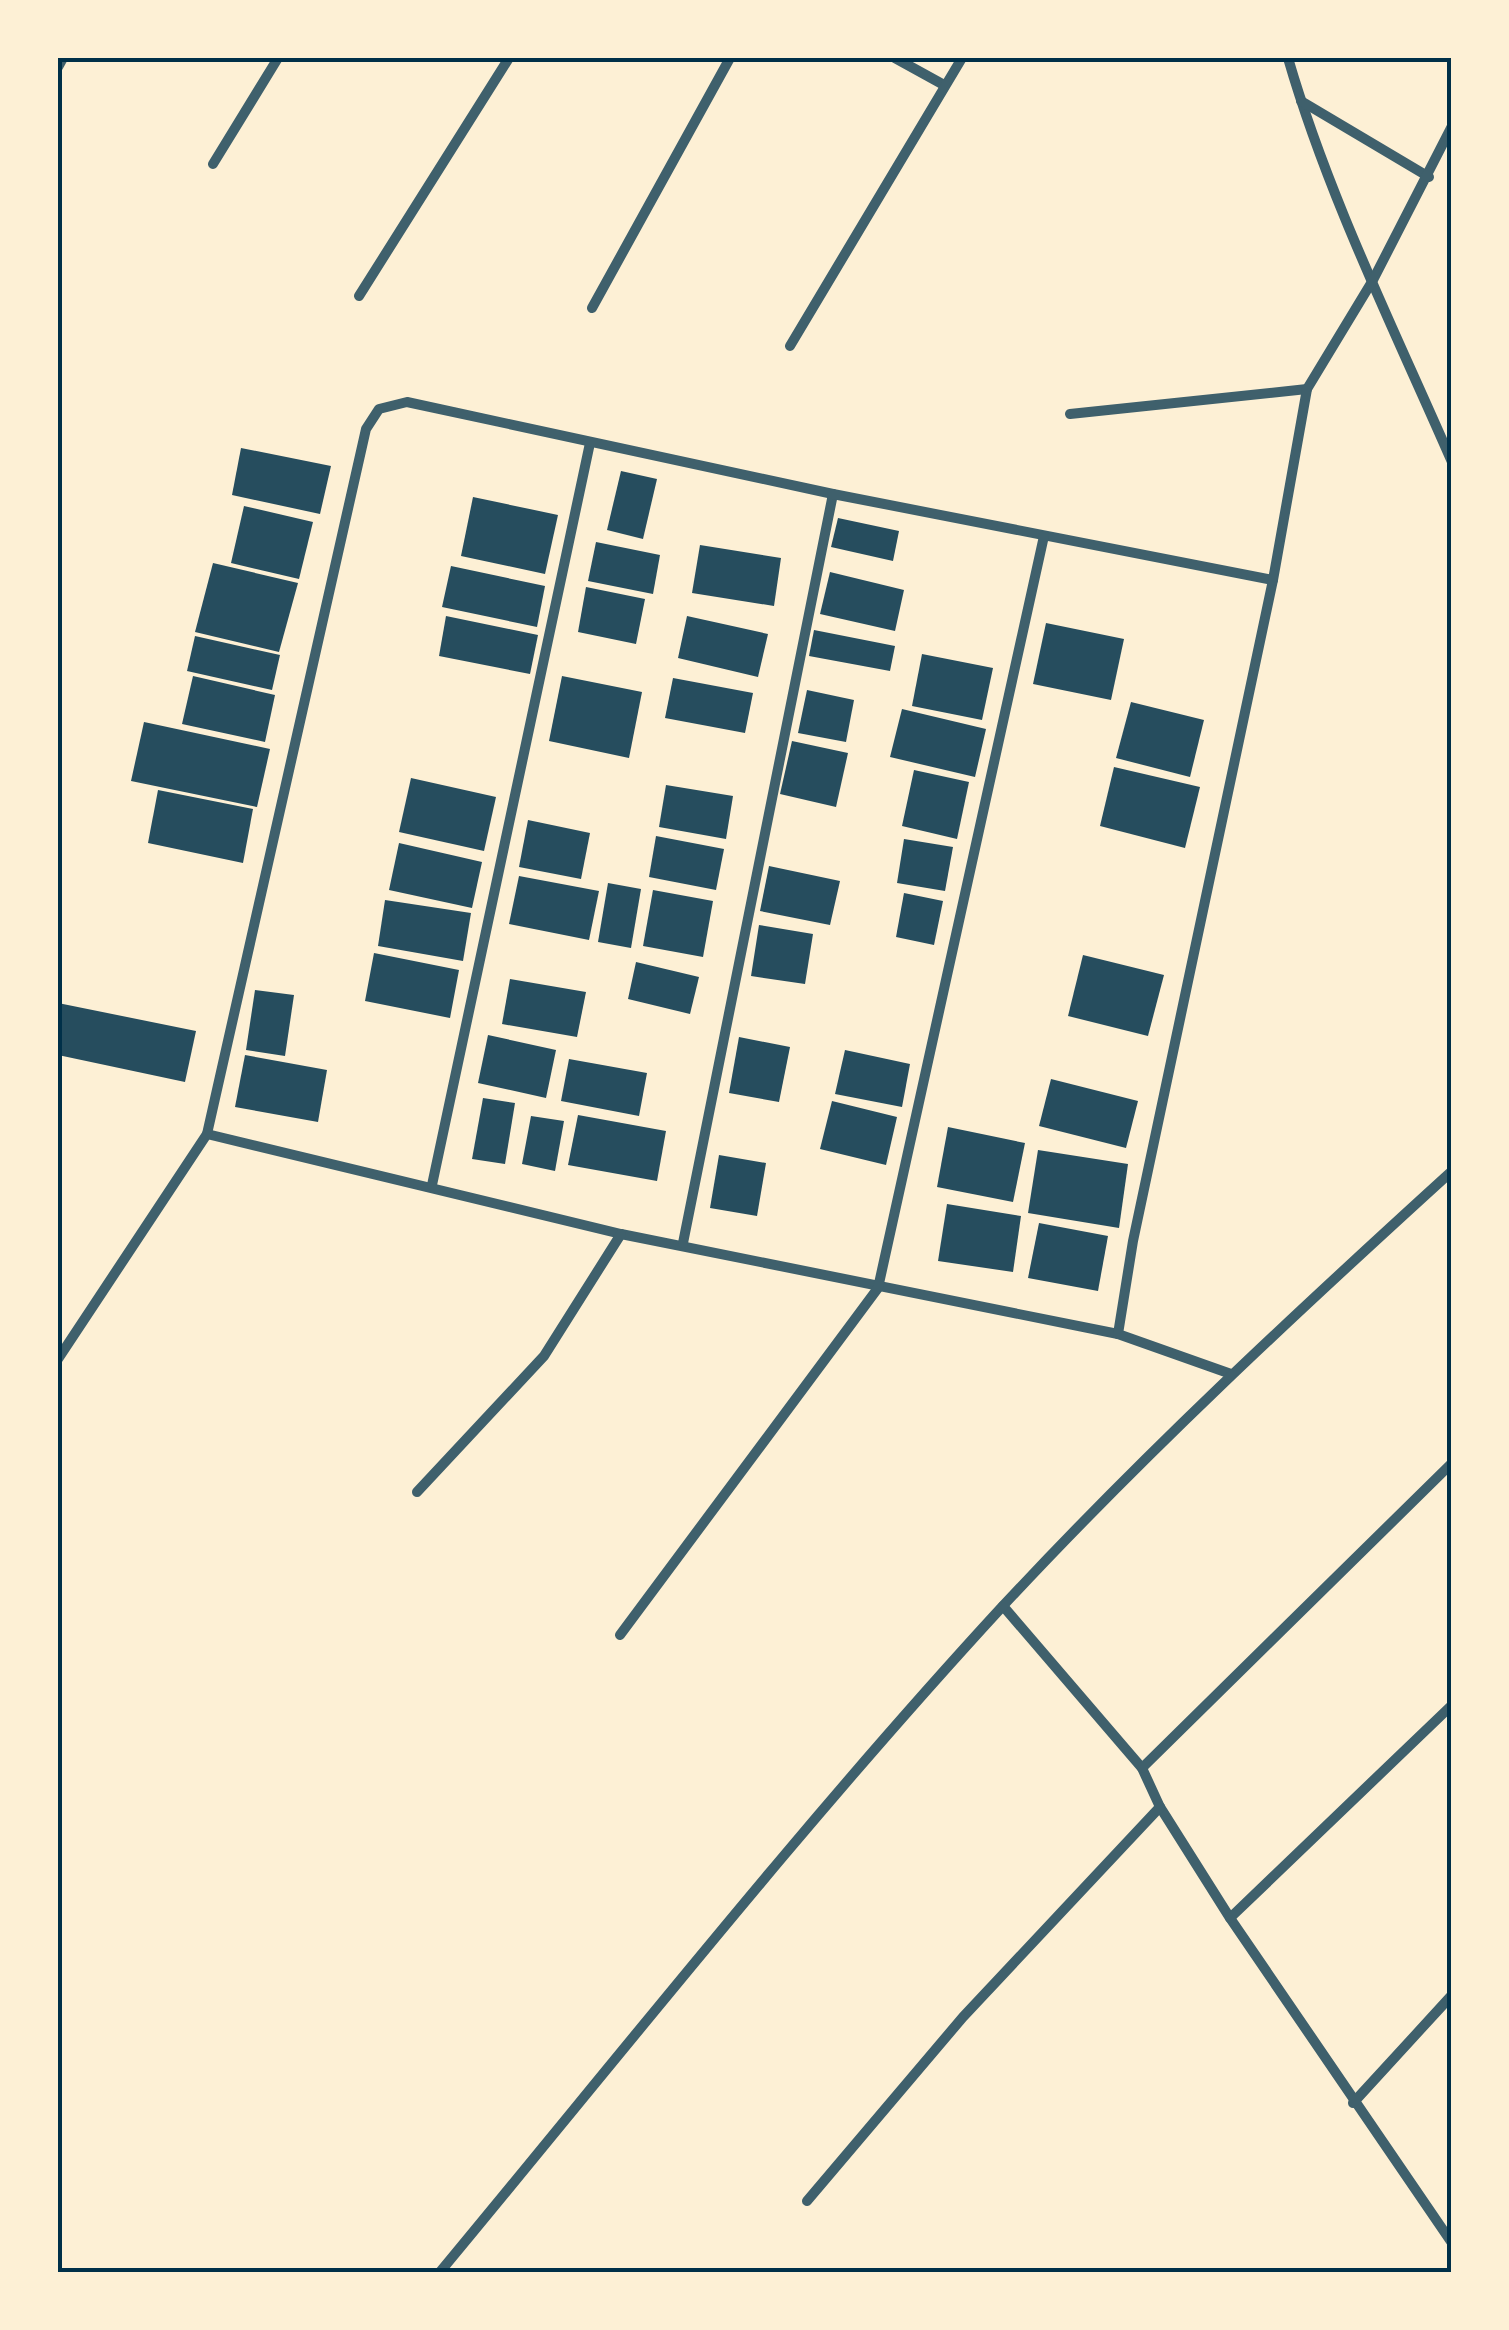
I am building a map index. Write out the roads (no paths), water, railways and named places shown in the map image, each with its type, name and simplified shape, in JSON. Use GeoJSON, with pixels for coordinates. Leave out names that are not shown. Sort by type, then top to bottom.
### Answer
{"type":"FeatureCollection","features":[{"type":"Feature","properties":{"kind":"street"},"geometry":{"type":"LineString","coordinates":[[58,67],[63,58]]}},
{"type":"Feature","properties":{"kind":"street"},"geometry":{"type":"LineString","coordinates":[[213,164],[278,58]]}},
{"type":"Feature","properties":{"kind":"street"},"geometry":{"type":"LineString","coordinates":[[359,296],[508,58]]}},
{"type":"Feature","properties":{"kind":"street"},"geometry":{"type":"LineString","coordinates":[[592,308],[730,58]]}},
{"type":"Feature","properties":{"kind":"street"},"geometry":{"type":"LineString","coordinates":[[895,58],[944,85]]}},
{"type":"Feature","properties":{"kind":"street"},"geometry":{"type":"LineString","coordinates":[[790,346],[962,58]]}},
{"type":"Feature","properties":{"kind":"street"},"geometry":{"type":"LineString","coordinates":[[1288,58],[1300,100],[1373,280],[1452,462]]}},
{"type":"Feature","properties":{"kind":"street"},"geometry":{"type":"LineString","coordinates":[[1300,100],[1429,177]]}},
{"type":"Feature","properties":{"kind":"street"},"geometry":{"type":"LineString","coordinates":[[1118,1334],[1133,1242],[1273,580],[1307,389],[1373,280],[1452,126]]}},
{"type":"Feature","properties":{"kind":"street"},"geometry":{"type":"LineString","coordinates":[[1070,414],[1307,389]]}},
{"type":"Feature","properties":{"kind":"street"},"geometry":{"type":"LineString","coordinates":[[58,1359],[208,1134],[366,429],[379,409],[408,402],[833,494],[1273,580]]}},
{"type":"Feature","properties":{"kind":"street"},"geometry":{"type":"LineString","coordinates":[[432,1185],[590,443]]}},
{"type":"Feature","properties":{"kind":"street"},"geometry":{"type":"LineString","coordinates":[[683,1244],[833,494]]}},
{"type":"Feature","properties":{"kind":"street"},"geometry":{"type":"LineString","coordinates":[[620,1635],[878,1288],[1044,536]]}},
{"type":"Feature","properties":{"kind":"street"},"geometry":{"type":"LineString","coordinates":[[208,1134],[432,1185],[622,1234],[1118,1334],[1231,1374]]}},
{"type":"Feature","properties":{"kind":"street"},"geometry":{"type":"LineString","coordinates":[[440,2272],[853,1774],[1003,1606],[1231,1374],[1452,1171]]}},
{"type":"Feature","properties":{"kind":"street"},"geometry":{"type":"LineString","coordinates":[[417,1492],[544,1356],[622,1234]]}},
{"type":"Feature","properties":{"kind":"street"},"geometry":{"type":"LineString","coordinates":[[1142,1768],[1452,1463]]}},
{"type":"Feature","properties":{"kind":"street"},"geometry":{"type":"LineString","coordinates":[[1003,1606],[1142,1768],[1160,1807],[1230,1918],[1354,2103],[1450,2235]]}},
{"type":"Feature","properties":{"kind":"street"},"geometry":{"type":"LineString","coordinates":[[1230,1918],[1452,1705]]}},
{"type":"Feature","properties":{"kind":"street"},"geometry":{"type":"LineString","coordinates":[[806,2201],[963,2017],[1160,1807]]}},
{"type":"Feature","properties":{"kind":"street"},"geometry":{"type":"LineString","coordinates":[[1354,2103],[1452,1995]]}}]}
